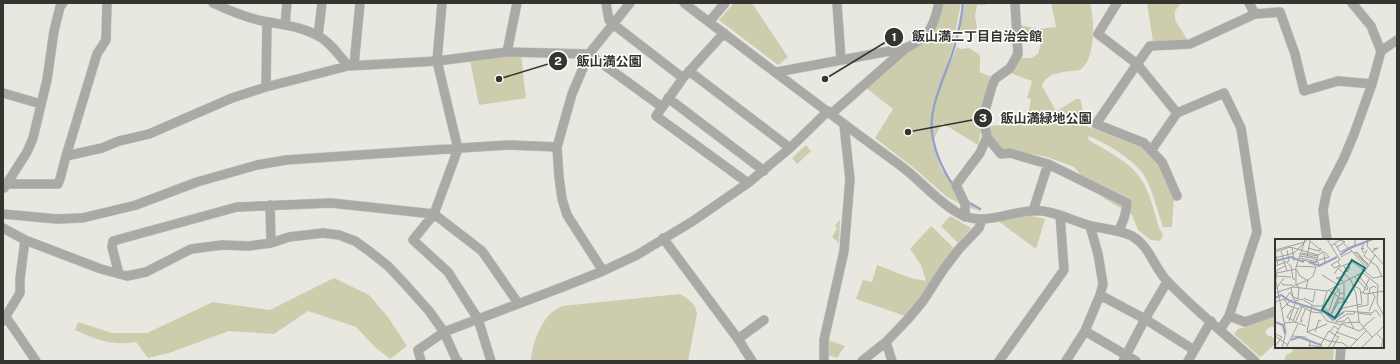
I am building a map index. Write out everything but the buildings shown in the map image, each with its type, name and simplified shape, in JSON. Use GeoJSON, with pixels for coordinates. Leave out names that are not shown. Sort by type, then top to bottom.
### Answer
{"type":"FeatureCollection","features":[{"type":"Feature","properties":{"kind":"street"},"geometry":{"type":"LineString","coordinates":[[5,186],[27,152],[32,138],[47,80],[54,31],[60,7],[64,3]]}},
{"type":"Feature","properties":{"kind":"street"},"geometry":{"type":"LineString","coordinates":[[5,186],[58,184],[97,54],[106,40],[107,3]]}},
{"type":"Feature","properties":{"kind":"street"},"geometry":{"type":"LineString","coordinates":[[213,3],[245,16],[267,22],[285,24],[318,36],[351,65]]}},
{"type":"Feature","properties":{"kind":"street"},"geometry":{"type":"LineString","coordinates":[[285,24],[287,3]]}},
{"type":"Feature","properties":{"kind":"street"},"geometry":{"type":"LineString","coordinates":[[318,36],[322,3]]}},
{"type":"Feature","properties":{"kind":"street"},"geometry":{"type":"LineString","coordinates":[[351,65],[360,3]]}},
{"type":"Feature","properties":{"kind":"street"},"geometry":{"type":"LineString","coordinates":[[442,3],[437,61],[458,149],[434,214],[413,240],[448,272],[478,319],[491,361]]}},
{"type":"Feature","properties":{"kind":"street"},"geometry":{"type":"LineString","coordinates":[[507,52],[517,3]]}},
{"type":"Feature","properties":{"kind":"street"},"geometry":{"type":"LineString","coordinates":[[606,3],[609,20],[613,24],[790,148]]}},
{"type":"Feature","properties":{"kind":"street"},"geometry":{"type":"LineString","coordinates":[[603,271],[567,215],[562,199],[557,147],[572,94],[589,54],[630,3]]}},
{"type":"Feature","properties":{"kind":"street"},"geometry":{"type":"LineString","coordinates":[[684,3],[777,72],[844,125],[911,173],[944,204],[965,217],[982,219],[1033,211],[1045,211],[1090,226],[1118,231],[1133,237],[1144,246],[1167,282],[1255,361]]}},
{"type":"Feature","properties":{"kind":"street"},"geometry":{"type":"LineString","coordinates":[[709,22],[725,3]]}},
{"type":"Feature","properties":{"kind":"street"},"geometry":{"type":"LineString","coordinates":[[837,3],[841,60]]}},
{"type":"Feature","properties":{"kind":"street"},"geometry":{"type":"LineString","coordinates":[[421,361],[418,350],[444,332],[603,271],[637,255],[693,221],[748,183],[906,48],[925,36],[931,29],[936,18],[939,3]]}},
{"type":"Feature","properties":{"kind":"street"},"geometry":{"type":"LineString","coordinates":[[1015,3],[1018,54],[1010,68],[995,79],[992,86],[984,114],[984,126],[987,137],[1001,154],[1010,153],[1048,164],[1127,203],[1122,226],[1118,231]]}},
{"type":"Feature","properties":{"kind":"street"},"geometry":{"type":"LineString","coordinates":[[1117,3],[1098,34],[1137,64],[1177,113]]}},
{"type":"Feature","properties":{"kind":"street"},"geometry":{"type":"LineString","coordinates":[[1249,3],[1255,14]]}},
{"type":"Feature","properties":{"kind":"street"},"geometry":{"type":"LineString","coordinates":[[1327,239],[1323,210],[1327,191],[1344,158],[1372,84],[1381,51],[1372,26],[1361,16],[1352,3]]}},
{"type":"Feature","properties":{"kind":"street"},"geometry":{"type":"LineString","coordinates":[[1177,196],[1162,162],[1144,143],[1096,124],[1150,46],[1190,44],[1255,14],[1280,12],[1295,54],[1304,92],[1338,81],[1372,84]]}},
{"type":"Feature","properties":{"kind":"street"},"geometry":{"type":"LineString","coordinates":[[266,87],[267,22]]}},
{"type":"Feature","properties":{"kind":"street"},"geometry":{"type":"LineString","coordinates":[[724,33],[686,75],[656,116],[748,183]]}},
{"type":"Feature","properties":{"kind":"street"},"geometry":{"type":"LineString","coordinates":[[1381,51],[1397,40]]}},
{"type":"Feature","properties":{"kind":"street"},"geometry":{"type":"LineString","coordinates":[[777,72],[906,48]]}},
{"type":"Feature","properties":{"kind":"street"},"geometry":{"type":"LineString","coordinates":[[66,156],[102,148],[119,141],[149,134],[232,98],[266,87],[351,65],[437,61],[507,52],[589,54],[662,107]]}},
{"type":"Feature","properties":{"kind":"street"},"geometry":{"type":"LineString","coordinates":[[3,93],[41,104]]}},
{"type":"Feature","properties":{"kind":"street"},"geometry":{"type":"LineString","coordinates":[[1151,151],[1177,113],[1224,93],[1241,128],[1257,232],[1229,316],[1220,330]]}},
{"type":"Feature","properties":{"kind":"street"},"geometry":{"type":"LineString","coordinates":[[668,98],[764,170]]}},
{"type":"Feature","properties":{"kind":"street"},"geometry":{"type":"LineString","coordinates":[[824,361],[824,340],[844,251],[850,179],[844,125]]}},
{"type":"Feature","properties":{"kind":"street"},"geometry":{"type":"LineString","coordinates":[[965,217],[965,204],[956,184],[980,154],[987,137]]}},
{"type":"Feature","properties":{"kind":"street"},"geometry":{"type":"LineString","coordinates":[[3,214],[57,219],[82,218],[136,205],[197,182],[257,165],[286,160],[509,145],[557,147]]}},
{"type":"Feature","properties":{"kind":"street"},"geometry":{"type":"LineString","coordinates":[[1033,211],[1048,164]]}},
{"type":"Feature","properties":{"kind":"street"},"geometry":{"type":"LineString","coordinates":[[119,274],[112,247],[113,241],[237,207],[331,203],[434,214],[482,251],[518,304]]}},
{"type":"Feature","properties":{"kind":"street"},"geometry":{"type":"LineString","coordinates":[[270,206],[271,243]]}},
{"type":"Feature","properties":{"kind":"street"},"geometry":{"type":"LineString","coordinates":[[999,361],[1064,270],[1060,215]]}},
{"type":"Feature","properties":{"kind":"street"},"geometry":{"type":"LineString","coordinates":[[862,361],[886,342],[923,301],[947,264],[979,228],[982,219]]}},
{"type":"Feature","properties":{"kind":"street"},"geometry":{"type":"LineString","coordinates":[[1066,361],[1085,331],[1103,284],[1098,254],[1090,226]]}},
{"type":"Feature","properties":{"kind":"street"},"geometry":{"type":"LineString","coordinates":[[3,228],[24,240],[102,269],[127,276],[146,272],[191,249],[222,245],[249,246],[271,243],[289,237],[323,233],[339,235],[355,241],[388,266],[401,279],[429,311],[444,332],[458,361]]}},
{"type":"Feature","properties":{"kind":"street"},"geometry":{"type":"LineString","coordinates":[[664,238],[738,339],[752,361]]}},
{"type":"Feature","properties":{"kind":"street"},"geometry":{"type":"LineString","coordinates":[[24,240],[20,293],[4,319],[36,361]]}},
{"type":"Feature","properties":{"kind":"street"},"geometry":{"type":"LineString","coordinates":[[1125,358],[1145,319],[1167,282]]}},
{"type":"Feature","properties":{"kind":"street"},"geometry":{"type":"LineString","coordinates":[[1100,294],[1145,319],[1194,350]]}},
{"type":"Feature","properties":{"kind":"street"},"geometry":{"type":"LineString","coordinates":[[1229,316],[1244,322],[1275,311]]}},
{"type":"Feature","properties":{"kind":"street"},"geometry":{"type":"LineString","coordinates":[[738,339],[764,320]]}},
{"type":"Feature","properties":{"kind":"street"},"geometry":{"type":"LineString","coordinates":[[1188,361],[1211,321]]}},
{"type":"Feature","properties":{"kind":"street"},"geometry":{"type":"LineString","coordinates":[[1085,331],[1125,358],[1136,361]]}},
{"type":"Feature","properties":{"kind":"street"},"geometry":{"type":"LineString","coordinates":[[886,342],[892,361]]}},
{"type":"Feature","properties":{"kind":"street"},"geometry":{"type":"LineString","coordinates":[[1340,348],[1340,361]]}},
{"type":"Feature","properties":{"kind":"green space"},"geometry":{"type":"Polygon","coordinates":[[[734,3],[752,3],[788,57],[778,65],[719,20],[734,3]]]}},
{"type":"Feature","properties":{"kind":"green space"},"geometry":{"type":"Polygon","coordinates":[[[942,3],[961,3],[952,49],[948,60],[951,61],[957,47],[961,49],[969,48],[980,55],[979,72],[992,77],[978,145],[942,123],[932,143],[940,167],[959,197],[980,211],[967,207],[947,197],[914,168],[875,138],[893,109],[866,88],[909,49],[914,48],[942,3]]]}},
{"type":"Feature","properties":{"kind":"green space"},"geometry":{"type":"Polygon","coordinates":[[[965,3],[988,3],[986,5],[977,5],[975,16],[977,28],[973,32],[960,31],[965,3]]]}},
{"type":"Feature","properties":{"kind":"green space"},"geometry":{"type":"Polygon","coordinates":[[[1051,3],[1090,3],[1093,24],[1093,39],[1088,60],[1080,70],[1058,73],[1048,77],[1042,86],[1056,111],[1076,99],[1080,99],[1084,125],[1141,147],[1156,159],[1174,198],[1172,227],[1163,227],[1151,191],[1142,172],[1131,161],[1117,151],[1088,136],[1089,140],[1121,159],[1135,171],[1140,178],[1152,202],[1160,230],[1163,234],[1159,241],[1151,240],[1138,230],[1132,215],[1105,199],[1074,167],[1047,157],[1017,151],[1002,152],[993,144],[986,126],[1005,125],[1017,116],[1028,115],[1031,99],[1027,98],[1032,81],[1010,73],[1019,58],[1031,58],[1038,54],[1041,42],[1029,39],[1021,41],[1020,25],[1039,29],[1056,27],[1051,3]]]}},
{"type":"Feature","properties":{"kind":"green space"},"geometry":{"type":"Polygon","coordinates":[[[1147,3],[1181,3],[1175,11],[1175,20],[1187,39],[1153,42],[1147,3]]]}},
{"type":"Feature","properties":{"kind":"green space"},"geometry":{"type":"Polygon","coordinates":[[[521,55],[526,98],[479,105],[470,60],[521,55]]]}},
{"type":"Feature","properties":{"kind":"green space"},"geometry":{"type":"Polygon","coordinates":[[[806,145],[811,151],[797,164],[792,158],[806,145]]]}},
{"type":"Feature","properties":{"kind":"green space"},"geometry":{"type":"Polygon","coordinates":[[[1027,215],[1045,219],[1036,249],[998,221],[1027,215]]]}},
{"type":"Feature","properties":{"kind":"green space"},"geometry":{"type":"Polygon","coordinates":[[[950,216],[971,228],[958,243],[941,226],[950,216]]]}},
{"type":"Feature","properties":{"kind":"green space"},"geometry":{"type":"Polygon","coordinates":[[[840,219],[839,243],[832,237],[837,228],[835,226],[840,219]]]}},
{"type":"Feature","properties":{"kind":"green space"},"geometry":{"type":"Polygon","coordinates":[[[931,226],[954,248],[939,268],[931,286],[905,316],[856,299],[863,280],[872,282],[877,265],[911,278],[926,281],[921,265],[910,249],[931,226]]]}},
{"type":"Feature","properties":{"kind":"green space"},"geometry":{"type":"Polygon","coordinates":[[[334,278],[369,295],[388,317],[407,346],[390,359],[376,348],[356,327],[308,311],[274,334],[229,331],[169,353],[148,358],[136,342],[112,343],[90,337],[75,330],[78,322],[112,333],[147,333],[213,302],[270,310],[334,278]]]}},
{"type":"Feature","properties":{"kind":"green space"},"geometry":{"type":"Polygon","coordinates":[[[680,294],[692,302],[697,314],[688,361],[531,361],[533,348],[540,328],[552,312],[562,306],[680,294]]]}},
{"type":"Feature","properties":{"kind":"green space"},"geometry":{"type":"Polygon","coordinates":[[[1275,314],[1275,327],[1270,327],[1265,332],[1268,336],[1271,336],[1275,340],[1274,345],[1260,357],[1234,334],[1238,329],[1275,314]]]}},
{"type":"Feature","properties":{"kind":"green space"},"geometry":{"type":"Polygon","coordinates":[[[828,340],[845,346],[837,358],[828,355],[828,340]]]}},
{"type":"Feature","properties":{"kind":"green space"},"geometry":{"type":"Polygon","coordinates":[[[1294,348],[1334,348],[1333,361],[1284,361],[1286,355],[1292,352],[1294,348]]]}},
{"type":"Feature","properties":{"kind":"waterway"},"geometry":{"type":"LineString","coordinates":[[954,187],[938,158],[933,139],[932,116],[934,104],[951,59],[960,26],[963,3]]}},
{"type":"Feature","properties":{"kind":"waterway"},"geometry":{"type":"LineString","coordinates":[[968,202],[980,209]]}},
{"type":"Feature","properties":{"kind":"place","name":"飯山満公園"},"geometry":{"type":"Point","coordinates":[499,79]}},
{"type":"Feature","properties":{"kind":"place","name":"飯山満二丁目自治会館"},"geometry":{"type":"Point","coordinates":[825,79]}},
{"type":"Feature","properties":{"kind":"place","name":"飯山満緑地公園"},"geometry":{"type":"Point","coordinates":[908,132]}}]}
